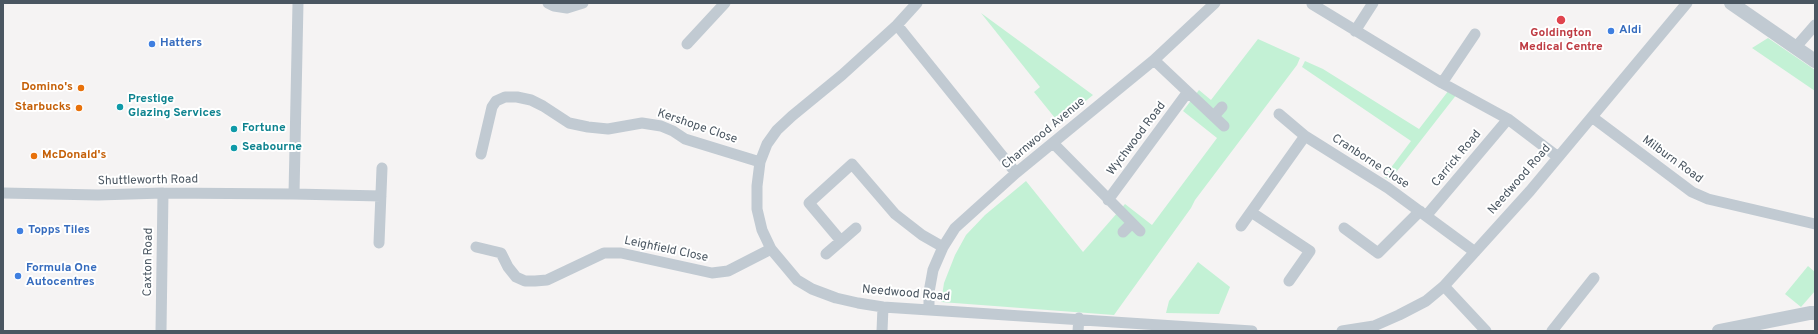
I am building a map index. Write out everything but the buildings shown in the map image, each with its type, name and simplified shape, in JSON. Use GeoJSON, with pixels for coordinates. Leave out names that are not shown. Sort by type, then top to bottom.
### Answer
{"type":"FeatureCollection","features":[{"type":"Feature","properties":{"kind":"street"},"geometry":{"type":"LineString","coordinates":[[294,194],[298,3]]}},
{"type":"Feature","properties":{"kind":"street"},"geometry":{"type":"LineString","coordinates":[[548,3],[554,6],[567,8],[583,3]]}},
{"type":"Feature","properties":{"kind":"street"},"geometry":{"type":"LineString","coordinates":[[686,44],[726,3]]}},
{"type":"Feature","properties":{"kind":"street","name":"Needwood Road"},"geometry":{"type":"LineString","coordinates":[[917,3],[897,26],[842,75],[792,116],[770,139],[760,162],[757,186],[757,208],[762,230],[771,249],[797,280],[812,289],[851,301],[883,307],[1079,318],[1252,331]]}},
{"type":"Feature","properties":{"kind":"street","name":"Charnwood Avenue"},"geometry":{"type":"LineString","coordinates":[[929,309],[929,292],[933,270],[943,247],[955,228],[1016,174],[1154,60],[1215,3]]}},
{"type":"Feature","properties":{"kind":"street"},"geometry":{"type":"LineString","coordinates":[[1355,31],[1373,3]]}},
{"type":"Feature","properties":{"kind":"street","name":"Needwood Road"},"geometry":{"type":"LineString","coordinates":[[1348,331],[1374,326],[1399,315],[1426,301],[1444,286],[1530,191],[1687,3]]}},
{"type":"Feature","properties":{"kind":"street"},"geometry":{"type":"LineString","coordinates":[[1731,3],[1815,61]]}},
{"type":"Feature","properties":{"kind":"street"},"geometry":{"type":"LineString","coordinates":[[1312,4],[1442,83],[1508,119],[1558,157]]}},
{"type":"Feature","properties":{"kind":"street"},"geometry":{"type":"LineString","coordinates":[[1795,48],[1815,25]]}},
{"type":"Feature","properties":{"kind":"street"},"geometry":{"type":"LineString","coordinates":[[897,26],[1016,174]]}},
{"type":"Feature","properties":{"kind":"street"},"geometry":{"type":"LineString","coordinates":[[1442,83],[1475,34]]}},
{"type":"Feature","properties":{"kind":"street"},"geometry":{"type":"LineString","coordinates":[[1154,60],[1187,93],[1224,126]]}},
{"type":"Feature","properties":{"kind":"street","name":"Wychwood Road"},"geometry":{"type":"LineString","coordinates":[[1108,200],[1187,93]]}},
{"type":"Feature","properties":{"kind":"street","name":"Kershope Close"},"geometry":{"type":"LineString","coordinates":[[481,154],[492,107],[496,101],[505,97],[517,97],[531,100],[543,106],[569,123],[608,129],[642,123],[661,126],[673,131],[685,139],[760,162]]}},
{"type":"Feature","properties":{"kind":"street"},"geometry":{"type":"LineString","coordinates":[[1214,116],[1222,107]]}},
{"type":"Feature","properties":{"kind":"street","name":"Cranborne Close"},"geometry":{"type":"LineString","coordinates":[[1279,114],[1305,136],[1388,188],[1475,252]]}},
{"type":"Feature","properties":{"kind":"street","name":"Milburn Road"},"geometry":{"type":"LineString","coordinates":[[1592,117],[1692,192],[1708,199],[1815,224]]}},
{"type":"Feature","properties":{"kind":"street","name":"Carrick Road"},"geometry":{"type":"LineString","coordinates":[[1423,213],[1508,119]]}},
{"type":"Feature","properties":{"kind":"street"},"geometry":{"type":"LineString","coordinates":[[1241,226],[1305,136]]}},
{"type":"Feature","properties":{"kind":"street"},"geometry":{"type":"LineString","coordinates":[[1053,143],[1140,231]]}},
{"type":"Feature","properties":{"kind":"street"},"geometry":{"type":"LineString","coordinates":[[841,241],[809,203],[852,164],[896,214],[922,235],[943,247]]}},
{"type":"Feature","properties":{"kind":"street"},"geometry":{"type":"LineString","coordinates":[[379,243],[382,168]]}},
{"type":"Feature","properties":{"kind":"street","name":"Shuttleworth Road"},"geometry":{"type":"LineString","coordinates":[[3,194],[98,195],[163,193],[381,196]]}},
{"type":"Feature","properties":{"kind":"street","name":"Caxton Road"},"geometry":{"type":"LineString","coordinates":[[161,331],[163,193]]}},
{"type":"Feature","properties":{"kind":"street"},"geometry":{"type":"LineString","coordinates":[[1251,212],[1310,252],[1289,281]]}},
{"type":"Feature","properties":{"kind":"street"},"geometry":{"type":"LineString","coordinates":[[1344,228],[1378,253],[1423,213]]}},
{"type":"Feature","properties":{"kind":"street"},"geometry":{"type":"LineString","coordinates":[[1123,232],[1132,223]]}},
{"type":"Feature","properties":{"kind":"street"},"geometry":{"type":"LineString","coordinates":[[826,254],[856,228]]}},
{"type":"Feature","properties":{"kind":"street","name":"Leighfield Close"},"geometry":{"type":"LineString","coordinates":[[476,247],[501,253],[508,267],[516,277],[525,281],[547,280],[604,253],[621,253],[712,273],[728,271],[771,249]]}},
{"type":"Feature","properties":{"kind":"street"},"geometry":{"type":"LineString","coordinates":[[1552,331],[1594,278]]}},
{"type":"Feature","properties":{"kind":"street"},"geometry":{"type":"LineString","coordinates":[[1444,286],[1486,331]]}},
{"type":"Feature","properties":{"kind":"street"},"geometry":{"type":"LineString","coordinates":[[882,331],[883,307]]}},
{"type":"Feature","properties":{"kind":"street"},"geometry":{"type":"LineString","coordinates":[[1719,331],[1815,313]]}},
{"type":"Feature","properties":{"kind":"street"},"geometry":{"type":"LineString","coordinates":[[1078,331],[1079,318]]}},
{"type":"Feature","properties":{"kind":"green space"},"geometry":{"type":"Polygon","coordinates":[[[981,13],[1093,95],[1059,123],[1034,92],[1040,87],[981,13]]]}},
{"type":"Feature","properties":{"kind":"green space"},"geometry":{"type":"Polygon","coordinates":[[[1768,38],[1815,70],[1815,91],[1752,48],[1768,38]]]}},
{"type":"Feature","properties":{"kind":"green space"},"geometry":{"type":"Polygon","coordinates":[[[1258,39],[1300,58],[1297,65],[1195,200],[1191,208],[1114,315],[941,302],[944,283],[955,255],[966,235],[985,215],[1026,181],[1083,252],[1125,204],[1152,225],[1217,138],[1183,111],[1199,90],[1211,100],[1258,39]]]}},
{"type":"Feature","properties":{"kind":"green space"},"geometry":{"type":"Polygon","coordinates":[[[1305,61],[1323,69],[1419,129],[1449,90],[1457,94],[1390,180],[1384,177],[1411,141],[1302,67],[1305,61]]]}},
{"type":"Feature","properties":{"kind":"green space"},"geometry":{"type":"Polygon","coordinates":[[[1198,262],[1230,287],[1219,314],[1166,313],[1169,301],[1198,262]]]}},
{"type":"Feature","properties":{"kind":"green space"},"geometry":{"type":"Polygon","coordinates":[[[1808,266],[1815,272],[1815,291],[1801,307],[1785,294],[1808,266]]]}},
{"type":"Feature","properties":{"kind":"place","name":"Goldington Medical Centre"},"geometry":{"type":"Point","coordinates":[1561,20]}},
{"type":"Feature","properties":{"kind":"place","name":"Aldi"},"geometry":{"type":"Point","coordinates":[1611,31]}},
{"type":"Feature","properties":{"kind":"place","name":"Hatters"},"geometry":{"type":"Point","coordinates":[152,44]}},
{"type":"Feature","properties":{"kind":"place","name":"Domino's"},"geometry":{"type":"Point","coordinates":[81,88]}},
{"type":"Feature","properties":{"kind":"place","name":"Prestige Glazing Services"},"geometry":{"type":"Point","coordinates":[120,107]}},
{"type":"Feature","properties":{"kind":"place","name":"Starbucks"},"geometry":{"type":"Point","coordinates":[79,108]}},
{"type":"Feature","properties":{"kind":"place","name":"Fortune"},"geometry":{"type":"Point","coordinates":[234,129]}},
{"type":"Feature","properties":{"kind":"place","name":"Seabourne"},"geometry":{"type":"Point","coordinates":[234,148]}},
{"type":"Feature","properties":{"kind":"place","name":"McDonald's"},"geometry":{"type":"Point","coordinates":[34,156]}},
{"type":"Feature","properties":{"kind":"place","name":"Topps Tiles"},"geometry":{"type":"Point","coordinates":[20,231]}},
{"type":"Feature","properties":{"kind":"place","name":"Formula One Autocentres"},"geometry":{"type":"Point","coordinates":[18,276]}}]}
